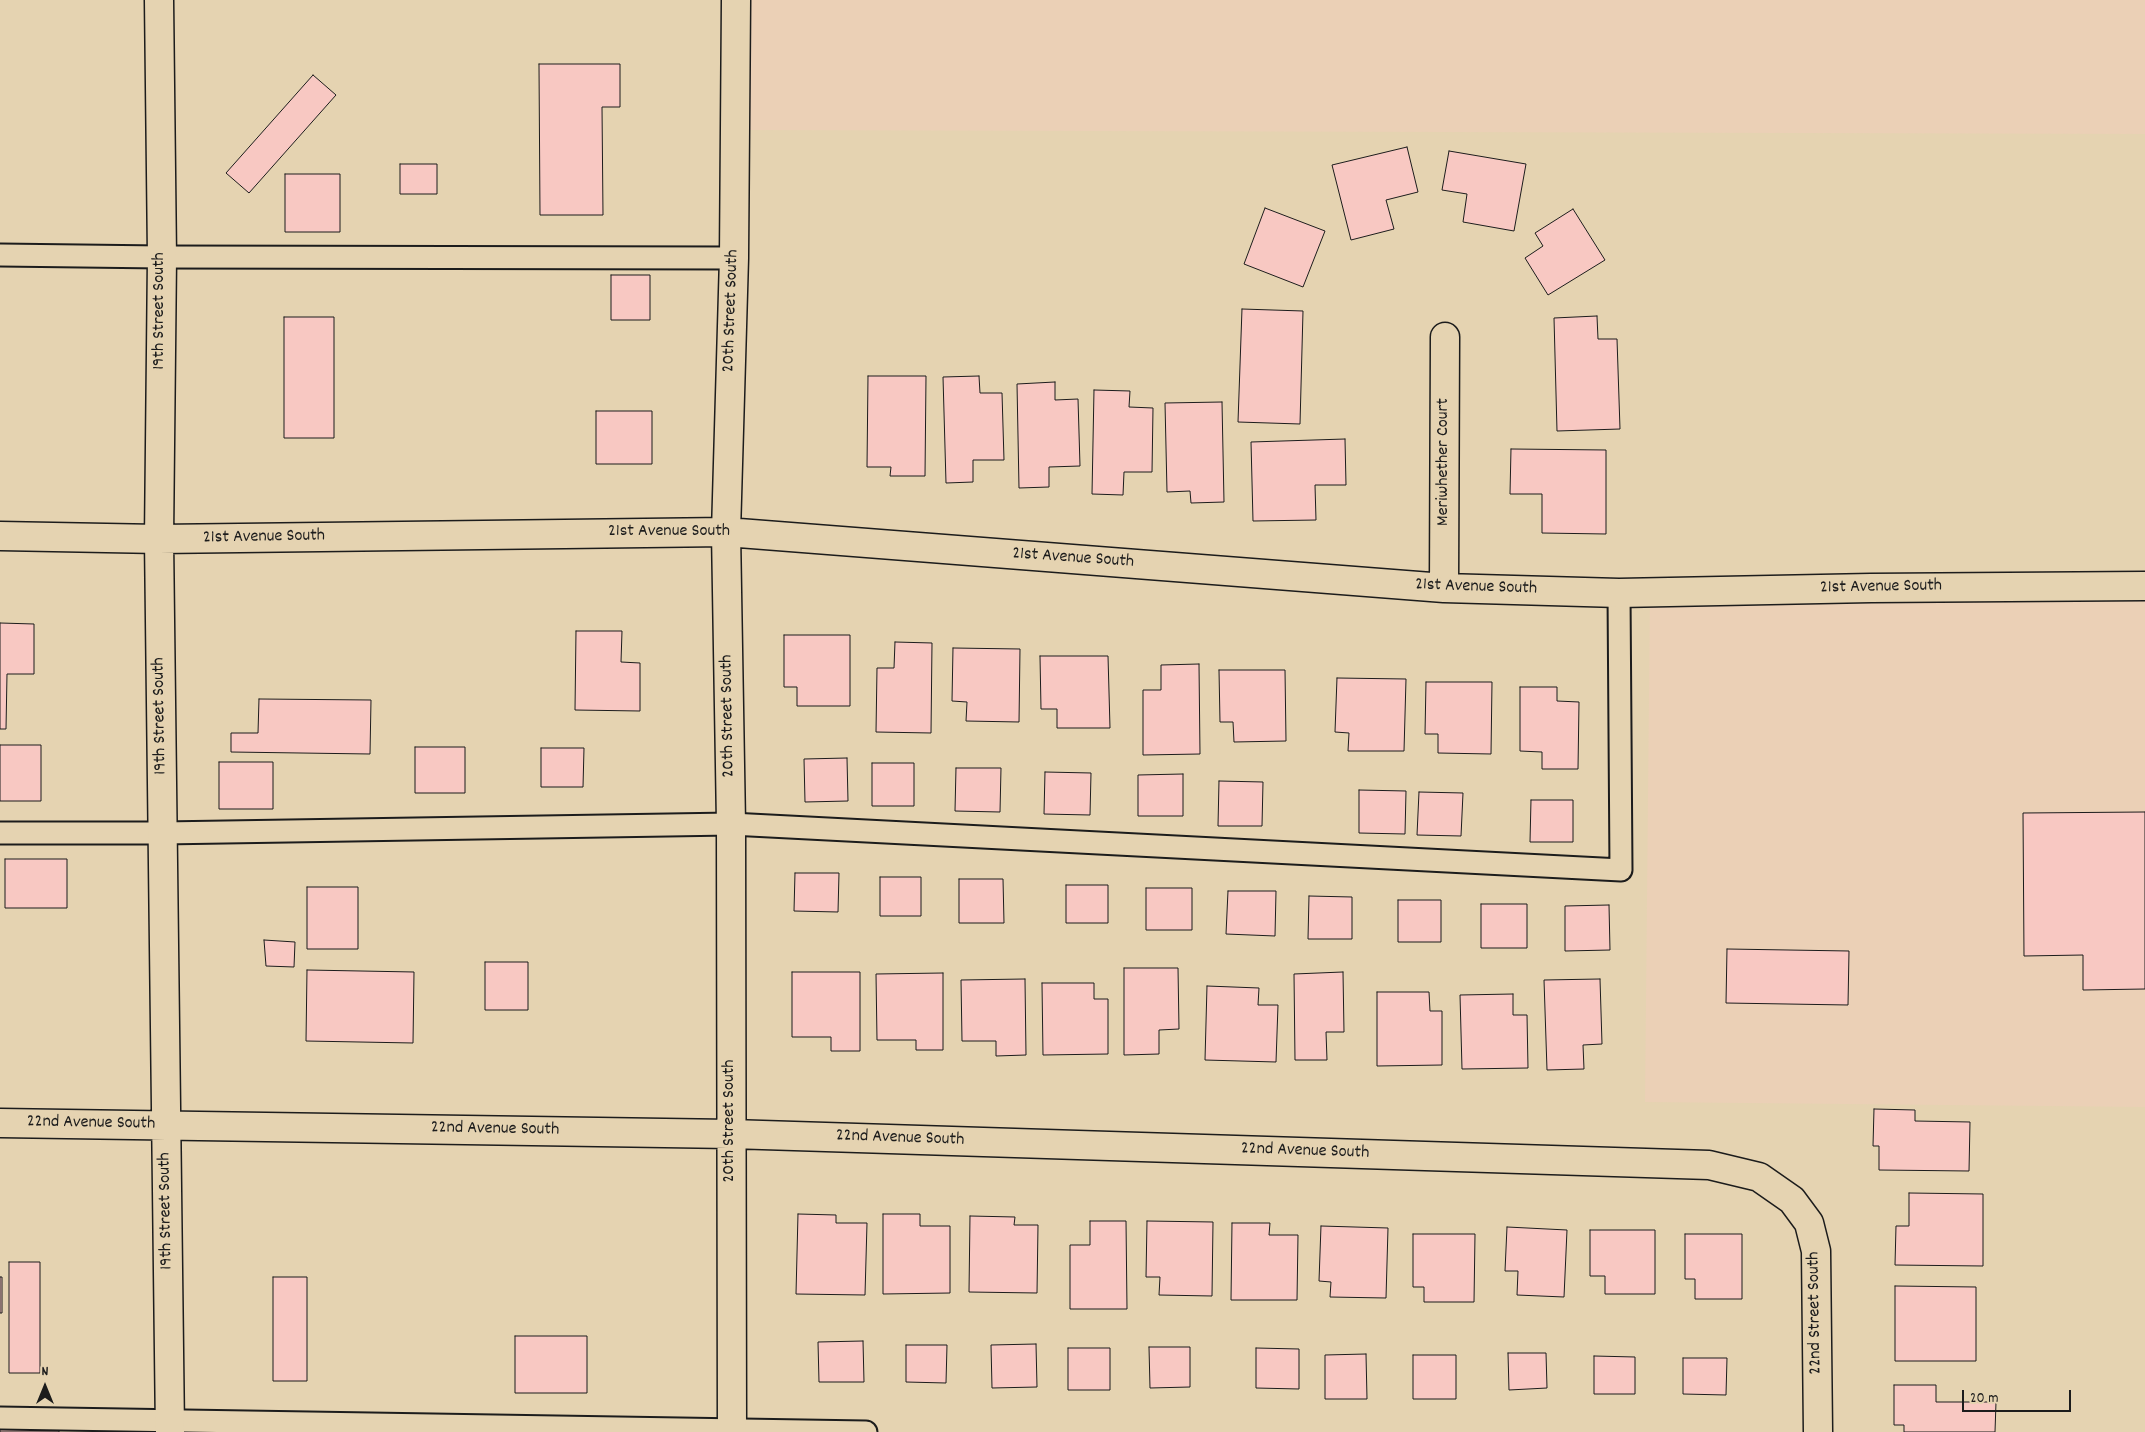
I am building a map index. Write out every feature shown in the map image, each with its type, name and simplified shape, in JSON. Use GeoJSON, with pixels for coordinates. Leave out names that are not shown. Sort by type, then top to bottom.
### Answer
{"type":"FeatureCollection","features":[{"type":"Feature","properties":{"kind":"street","name":"19th Street South"},"geometry":{"type":"LineString","coordinates":[[159,0],[162,257],[159,539],[170,1426]]}},
{"type":"Feature","properties":{"kind":"street","name":"20th Street South"},"geometry":{"type":"LineString","coordinates":[[732,1431],[731,824],[726,532],[734,258],[736,0]]}},
{"type":"Feature","properties":{"kind":"street","name":"Meriwhether Court"},"geometry":{"type":"LineString","coordinates":[[1444,588],[1445,337]]}},
{"type":"Feature","properties":{"kind":"street","name":"21st Avenue South"},"geometry":{"type":"LineString","coordinates":[[0,536],[159,539],[726,532],[1444,588],[1619,593],[2145,586]]}},
{"type":"Feature","properties":{"kind":"street","name":"22nd Avenue South"},"geometry":{"type":"LineString","coordinates":[[0,1123],[731,1134],[1709,1165],[1759,1177],[1792,1200]]}},
{"type":"Feature","properties":{"kind":"street","name":"22nd Street South"},"geometry":{"type":"LineString","coordinates":[[1792,1200],[1809,1223],[1816,1251],[1818,1432]]}},
{"type":"Feature","properties":{"kind":"lane"},"geometry":{"type":"LineString","coordinates":[[0,255],[734,258]]}},
{"type":"Feature","properties":{"kind":"lane"},"geometry":{"type":"LineString","coordinates":[[0,833],[162,833],[731,824],[1621,870],[1619,593]]}},
{"type":"Feature","properties":{"kind":"lane"},"geometry":{"type":"LineString","coordinates":[[0,1418],[170,1426],[866,1432]]}},
{"type":"Feature","properties":{"kind":"shaded area"},"geometry":{"type":"Polygon","coordinates":[[[736,0],[2145,0],[2145,134],[735,130],[736,0]]]}},
{"type":"Feature","properties":{"kind":"shaded area"},"geometry":{"type":"Polygon","coordinates":[[[2145,587],[2145,1107],[1645,1102],[1650,590],[2145,587]]]}},
{"type":"Feature","properties":{"kind":"building"},"geometry":{"type":"Polygon","coordinates":[[[539,64],[620,64],[620,107],[602,107],[603,215],[540,215],[539,64]]]}},
{"type":"Feature","properties":{"kind":"building"},"geometry":{"type":"Polygon","coordinates":[[[313,75],[336,95],[249,193],[226,173],[313,75]]]}},
{"type":"Feature","properties":{"kind":"building"},"geometry":{"type":"Polygon","coordinates":[[[1407,147],[1418,192],[1386,200],[1394,229],[1351,240],[1332,165],[1407,147]]]}},
{"type":"Feature","properties":{"kind":"building"},"geometry":{"type":"Polygon","coordinates":[[[1449,151],[1526,164],[1514,231],[1463,222],[1467,194],[1442,190],[1449,151]]]}},
{"type":"Feature","properties":{"kind":"building"},"geometry":{"type":"Polygon","coordinates":[[[400,164],[437,164],[437,194],[400,194],[400,164]]]}},
{"type":"Feature","properties":{"kind":"building"},"geometry":{"type":"Polygon","coordinates":[[[285,174],[340,174],[340,232],[285,232],[285,174]]]}},
{"type":"Feature","properties":{"kind":"building"},"geometry":{"type":"Polygon","coordinates":[[[1265,208],[1325,231],[1303,287],[1244,264],[1265,208]]]}},
{"type":"Feature","properties":{"kind":"building"},"geometry":{"type":"Polygon","coordinates":[[[1573,209],[1605,260],[1548,295],[1525,258],[1543,246],[1535,233],[1573,209]]]}},
{"type":"Feature","properties":{"kind":"building"},"geometry":{"type":"Polygon","coordinates":[[[611,275],[650,275],[650,320],[611,320],[611,275]]]}},
{"type":"Feature","properties":{"kind":"building"},"geometry":{"type":"Polygon","coordinates":[[[1242,309],[1303,311],[1300,424],[1238,422],[1242,309]]]}},
{"type":"Feature","properties":{"kind":"building"},"geometry":{"type":"Polygon","coordinates":[[[1597,316],[1598,339],[1617,339],[1620,429],[1557,431],[1554,318],[1597,316]]]}},
{"type":"Feature","properties":{"kind":"building"},"geometry":{"type":"Polygon","coordinates":[[[284,317],[334,317],[334,438],[284,438],[284,317]]]}},
{"type":"Feature","properties":{"kind":"building"},"geometry":{"type":"Polygon","coordinates":[[[868,376],[926,376],[925,476],[890,476],[891,467],[867,467],[868,376]]]}},
{"type":"Feature","properties":{"kind":"building"},"geometry":{"type":"Polygon","coordinates":[[[979,376],[980,393],[1002,393],[1004,460],[973,460],[973,482],[946,483],[943,377],[979,376]]]}},
{"type":"Feature","properties":{"kind":"building"},"geometry":{"type":"Polygon","coordinates":[[[1055,382],[1055,400],[1078,399],[1080,466],[1049,467],[1049,487],[1019,488],[1017,384],[1055,382]]]}},
{"type":"Feature","properties":{"kind":"building"},"geometry":{"type":"Polygon","coordinates":[[[1094,390],[1130,391],[1129,407],[1153,408],[1152,472],[1124,472],[1123,495],[1092,494],[1094,390]]]}},
{"type":"Feature","properties":{"kind":"building"},"geometry":{"type":"Polygon","coordinates":[[[1222,402],[1224,502],[1191,503],[1190,491],[1167,492],[1165,403],[1222,402]]]}},
{"type":"Feature","properties":{"kind":"building"},"geometry":{"type":"Polygon","coordinates":[[[596,411],[652,411],[652,464],[596,464],[596,411]]]}},
{"type":"Feature","properties":{"kind":"building"},"geometry":{"type":"Polygon","coordinates":[[[1345,439],[1346,485],[1315,485],[1316,520],[1253,521],[1251,442],[1345,439]]]}},
{"type":"Feature","properties":{"kind":"building"},"geometry":{"type":"Polygon","coordinates":[[[1511,449],[1606,450],[1606,534],[1542,533],[1542,494],[1510,494],[1511,449]]]}},
{"type":"Feature","properties":{"kind":"building"},"geometry":{"type":"Polygon","coordinates":[[[0,623],[34,624],[34,674],[7,674],[6,729],[0,729],[0,623]]]}},
{"type":"Feature","properties":{"kind":"building"},"geometry":{"type":"Polygon","coordinates":[[[576,631],[622,631],[621,662],[640,663],[640,711],[575,710],[576,631]]]}},
{"type":"Feature","properties":{"kind":"building"},"geometry":{"type":"Polygon","coordinates":[[[784,635],[850,635],[850,706],[797,706],[797,687],[784,687],[784,635]]]}},
{"type":"Feature","properties":{"kind":"building"},"geometry":{"type":"Polygon","coordinates":[[[895,642],[932,643],[931,733],[876,732],[877,668],[894,668],[895,642]]]}},
{"type":"Feature","properties":{"kind":"building"},"geometry":{"type":"Polygon","coordinates":[[[953,648],[1020,649],[1019,722],[966,721],[967,702],[952,701],[953,648]]]}},
{"type":"Feature","properties":{"kind":"building"},"geometry":{"type":"Polygon","coordinates":[[[1040,656],[1108,656],[1110,728],[1057,728],[1057,709],[1041,709],[1040,656]]]}},
{"type":"Feature","properties":{"kind":"building"},"geometry":{"type":"Polygon","coordinates":[[[1199,664],[1200,754],[1143,755],[1143,690],[1161,690],[1161,665],[1199,664]]]}},
{"type":"Feature","properties":{"kind":"building"},"geometry":{"type":"Polygon","coordinates":[[[1219,670],[1285,670],[1286,741],[1234,742],[1233,722],[1220,722],[1219,670]]]}},
{"type":"Feature","properties":{"kind":"building"},"geometry":{"type":"Polygon","coordinates":[[[1337,678],[1406,679],[1404,751],[1348,751],[1349,733],[1335,732],[1337,678]]]}},
{"type":"Feature","properties":{"kind":"building"},"geometry":{"type":"Polygon","coordinates":[[[1426,682],[1492,682],[1491,754],[1438,753],[1438,734],[1425,734],[1426,682]]]}},
{"type":"Feature","properties":{"kind":"building"},"geometry":{"type":"Polygon","coordinates":[[[1520,687],[1557,687],[1557,701],[1579,702],[1578,769],[1542,769],[1542,752],[1520,751],[1520,687]]]}},
{"type":"Feature","properties":{"kind":"building"},"geometry":{"type":"Polygon","coordinates":[[[259,699],[371,700],[370,754],[231,752],[231,733],[258,733],[259,699]]]}},
{"type":"Feature","properties":{"kind":"building"},"geometry":{"type":"Polygon","coordinates":[[[0,745],[41,745],[41,801],[0,801],[0,745]]]}},
{"type":"Feature","properties":{"kind":"building"},"geometry":{"type":"Polygon","coordinates":[[[415,747],[465,747],[465,793],[415,793],[415,747]]]}},
{"type":"Feature","properties":{"kind":"building"},"geometry":{"type":"Polygon","coordinates":[[[541,748],[584,748],[583,787],[541,787],[541,748]]]}},
{"type":"Feature","properties":{"kind":"building"},"geometry":{"type":"Polygon","coordinates":[[[847,758],[848,801],[805,802],[804,759],[847,758]]]}},
{"type":"Feature","properties":{"kind":"building"},"geometry":{"type":"Polygon","coordinates":[[[219,762],[273,762],[273,809],[219,809],[219,762]]]}},
{"type":"Feature","properties":{"kind":"building"},"geometry":{"type":"Polygon","coordinates":[[[872,763],[914,763],[914,806],[872,806],[872,763]]]}},
{"type":"Feature","properties":{"kind":"building"},"geometry":{"type":"Polygon","coordinates":[[[956,768],[1001,768],[1000,812],[955,811],[956,768]]]}},
{"type":"Feature","properties":{"kind":"building"},"geometry":{"type":"Polygon","coordinates":[[[1045,772],[1091,773],[1090,815],[1044,814],[1045,772]]]}},
{"type":"Feature","properties":{"kind":"building"},"geometry":{"type":"Polygon","coordinates":[[[1183,774],[1183,816],[1138,816],[1138,775],[1183,774]]]}},
{"type":"Feature","properties":{"kind":"building"},"geometry":{"type":"Polygon","coordinates":[[[1219,781],[1263,782],[1262,826],[1218,826],[1219,781]]]}},
{"type":"Feature","properties":{"kind":"building"},"geometry":{"type":"Polygon","coordinates":[[[1359,790],[1406,791],[1405,834],[1359,833],[1359,790]]]}},
{"type":"Feature","properties":{"kind":"building"},"geometry":{"type":"Polygon","coordinates":[[[1419,792],[1463,793],[1461,836],[1417,835],[1419,792]]]}},
{"type":"Feature","properties":{"kind":"building"},"geometry":{"type":"Polygon","coordinates":[[[1531,800],[1573,800],[1573,842],[1530,842],[1531,800]]]}},
{"type":"Feature","properties":{"kind":"building"},"geometry":{"type":"Polygon","coordinates":[[[2145,812],[2145,989],[2083,990],[2083,955],[2024,956],[2023,813],[2145,812]]]}},
{"type":"Feature","properties":{"kind":"building"},"geometry":{"type":"Polygon","coordinates":[[[5,859],[67,859],[67,908],[5,908],[5,859]]]}},
{"type":"Feature","properties":{"kind":"building"},"geometry":{"type":"Polygon","coordinates":[[[795,873],[839,873],[838,912],[794,911],[795,873]]]}},
{"type":"Feature","properties":{"kind":"building"},"geometry":{"type":"Polygon","coordinates":[[[880,877],[921,877],[921,916],[880,916],[880,877]]]}},
{"type":"Feature","properties":{"kind":"building"},"geometry":{"type":"Polygon","coordinates":[[[959,879],[1003,879],[1004,923],[959,923],[959,879]]]}},
{"type":"Feature","properties":{"kind":"building"},"geometry":{"type":"Polygon","coordinates":[[[1066,885],[1108,885],[1108,923],[1066,923],[1066,885]]]}},
{"type":"Feature","properties":{"kind":"building"},"geometry":{"type":"Polygon","coordinates":[[[307,887],[358,887],[358,949],[307,949],[307,887]]]}},
{"type":"Feature","properties":{"kind":"building"},"geometry":{"type":"Polygon","coordinates":[[[1146,888],[1192,888],[1192,930],[1146,930],[1146,888]]]}},
{"type":"Feature","properties":{"kind":"building"},"geometry":{"type":"Polygon","coordinates":[[[1228,891],[1276,891],[1275,936],[1226,934],[1228,891]]]}},
{"type":"Feature","properties":{"kind":"building"},"geometry":{"type":"Polygon","coordinates":[[[1309,896],[1352,897],[1352,939],[1308,939],[1309,896]]]}},
{"type":"Feature","properties":{"kind":"building"},"geometry":{"type":"Polygon","coordinates":[[[1398,900],[1441,900],[1441,942],[1398,942],[1398,900]]]}},
{"type":"Feature","properties":{"kind":"building"},"geometry":{"type":"Polygon","coordinates":[[[1481,904],[1527,904],[1527,948],[1481,948],[1481,904]]]}},
{"type":"Feature","properties":{"kind":"building"},"geometry":{"type":"Polygon","coordinates":[[[1609,905],[1610,950],[1565,951],[1565,906],[1609,905]]]}},
{"type":"Feature","properties":{"kind":"building"},"geometry":{"type":"Polygon","coordinates":[[[264,940],[295,942],[294,967],[266,966],[264,940]]]}},
{"type":"Feature","properties":{"kind":"building"},"geometry":{"type":"Polygon","coordinates":[[[1727,949],[1849,951],[1848,1005],[1726,1003],[1727,949]]]}},
{"type":"Feature","properties":{"kind":"building"},"geometry":{"type":"Polygon","coordinates":[[[485,962],[528,962],[528,1010],[485,1010],[485,962]]]}},
{"type":"Feature","properties":{"kind":"building"},"geometry":{"type":"Polygon","coordinates":[[[1124,968],[1178,968],[1179,1029],[1159,1030],[1159,1054],[1124,1055],[1124,968]]]}},
{"type":"Feature","properties":{"kind":"building"},"geometry":{"type":"Polygon","coordinates":[[[307,970],[414,972],[413,1043],[306,1041],[307,970]]]}},
{"type":"Feature","properties":{"kind":"building"},"geometry":{"type":"Polygon","coordinates":[[[792,972],[860,972],[860,1051],[831,1051],[831,1037],[792,1037],[792,972]]]}},
{"type":"Feature","properties":{"kind":"building"},"geometry":{"type":"Polygon","coordinates":[[[1343,972],[1344,1032],[1326,1032],[1327,1060],[1295,1060],[1294,974],[1343,972]]]}},
{"type":"Feature","properties":{"kind":"building"},"geometry":{"type":"Polygon","coordinates":[[[943,973],[943,1050],[916,1050],[916,1040],[877,1040],[876,974],[943,973]]]}},
{"type":"Feature","properties":{"kind":"building"},"geometry":{"type":"Polygon","coordinates":[[[1025,979],[1026,1055],[996,1056],[996,1041],[962,1041],[961,980],[1025,979]]]}},
{"type":"Feature","properties":{"kind":"building"},"geometry":{"type":"Polygon","coordinates":[[[1600,979],[1602,1044],[1583,1045],[1584,1069],[1547,1070],[1544,980],[1600,979]]]}},
{"type":"Feature","properties":{"kind":"building"},"geometry":{"type":"Polygon","coordinates":[[[1042,983],[1094,983],[1094,999],[1108,999],[1108,1054],[1043,1055],[1042,983]]]}},
{"type":"Feature","properties":{"kind":"building"},"geometry":{"type":"Polygon","coordinates":[[[1207,986],[1259,988],[1258,1005],[1278,1005],[1276,1062],[1205,1060],[1207,986]]]}},
{"type":"Feature","properties":{"kind":"building"},"geometry":{"type":"Polygon","coordinates":[[[1377,992],[1429,992],[1430,1011],[1442,1011],[1442,1065],[1377,1066],[1377,992]]]}},
{"type":"Feature","properties":{"kind":"building"},"geometry":{"type":"Polygon","coordinates":[[[1513,994],[1513,1015],[1527,1015],[1528,1068],[1462,1069],[1460,995],[1513,994]]]}},
{"type":"Feature","properties":{"kind":"building"},"geometry":{"type":"Polygon","coordinates":[[[1874,1109],[1915,1110],[1915,1121],[1970,1122],[1969,1171],[1879,1170],[1879,1146],[1873,1146],[1874,1109]]]}},
{"type":"Feature","properties":{"kind":"building"},"geometry":{"type":"Polygon","coordinates":[[[1909,1193],[1983,1194],[1983,1266],[1895,1265],[1896,1226],[1909,1226],[1909,1193]]]}},
{"type":"Feature","properties":{"kind":"building"},"geometry":{"type":"Polygon","coordinates":[[[798,1214],[836,1215],[836,1223],[867,1223],[865,1295],[796,1294],[798,1214]]]}},
{"type":"Feature","properties":{"kind":"building"},"geometry":{"type":"Polygon","coordinates":[[[883,1214],[920,1214],[920,1226],[950,1226],[950,1293],[883,1294],[883,1214]]]}},
{"type":"Feature","properties":{"kind":"building"},"geometry":{"type":"Polygon","coordinates":[[[970,1216],[1015,1217],[1014,1225],[1038,1225],[1037,1293],[969,1292],[970,1216]]]}},
{"type":"Feature","properties":{"kind":"building"},"geometry":{"type":"Polygon","coordinates":[[[1090,1221],[1126,1221],[1127,1309],[1070,1309],[1070,1245],[1090,1245],[1090,1221]]]}},
{"type":"Feature","properties":{"kind":"building"},"geometry":{"type":"Polygon","coordinates":[[[1147,1221],[1213,1222],[1212,1296],[1159,1295],[1160,1277],[1146,1277],[1147,1221]]]}},
{"type":"Feature","properties":{"kind":"building"},"geometry":{"type":"Polygon","coordinates":[[[1232,1223],[1270,1223],[1269,1235],[1298,1235],[1297,1300],[1231,1300],[1232,1223]]]}},
{"type":"Feature","properties":{"kind":"building"},"geometry":{"type":"Polygon","coordinates":[[[1321,1226],[1388,1228],[1386,1298],[1330,1297],[1331,1282],[1319,1281],[1321,1226]]]}},
{"type":"Feature","properties":{"kind":"building"},"geometry":{"type":"Polygon","coordinates":[[[1507,1227],[1567,1230],[1564,1297],[1517,1295],[1518,1271],[1505,1271],[1507,1227]]]}},
{"type":"Feature","properties":{"kind":"building"},"geometry":{"type":"Polygon","coordinates":[[[1590,1230],[1655,1230],[1655,1294],[1605,1294],[1605,1276],[1590,1276],[1590,1230]]]}},
{"type":"Feature","properties":{"kind":"building"},"geometry":{"type":"Polygon","coordinates":[[[1413,1234],[1475,1234],[1474,1302],[1424,1302],[1424,1287],[1413,1287],[1413,1234]]]}},
{"type":"Feature","properties":{"kind":"building"},"geometry":{"type":"Polygon","coordinates":[[[1685,1234],[1742,1234],[1742,1299],[1695,1299],[1695,1279],[1685,1279],[1685,1234]]]}},
{"type":"Feature","properties":{"kind":"building"},"geometry":{"type":"Polygon","coordinates":[[[9,1262],[40,1262],[40,1373],[9,1373],[9,1262]]]}},
{"type":"Feature","properties":{"kind":"building"},"geometry":{"type":"Polygon","coordinates":[[[0,1277],[2,1277],[2,1313],[0,1313],[0,1277]]]}},
{"type":"Feature","properties":{"kind":"building"},"geometry":{"type":"Polygon","coordinates":[[[273,1277],[307,1277],[307,1381],[273,1381],[273,1277]]]}},
{"type":"Feature","properties":{"kind":"building"},"geometry":{"type":"Polygon","coordinates":[[[1895,1286],[1976,1287],[1976,1361],[1895,1361],[1895,1286]]]}},
{"type":"Feature","properties":{"kind":"building"},"geometry":{"type":"Polygon","coordinates":[[[515,1336],[587,1336],[587,1393],[515,1393],[515,1336]]]}},
{"type":"Feature","properties":{"kind":"building"},"geometry":{"type":"Polygon","coordinates":[[[863,1341],[864,1382],[819,1382],[818,1342],[863,1341]]]}},
{"type":"Feature","properties":{"kind":"building"},"geometry":{"type":"Polygon","coordinates":[[[1036,1344],[1037,1387],[992,1388],[991,1345],[1036,1344]]]}},
{"type":"Feature","properties":{"kind":"building"},"geometry":{"type":"Polygon","coordinates":[[[906,1345],[947,1345],[946,1383],[906,1382],[906,1345]]]}},
{"type":"Feature","properties":{"kind":"building"},"geometry":{"type":"Polygon","coordinates":[[[1149,1347],[1190,1347],[1190,1387],[1150,1388],[1149,1347]]]}},
{"type":"Feature","properties":{"kind":"building"},"geometry":{"type":"Polygon","coordinates":[[[1068,1348],[1110,1348],[1110,1390],[1068,1390],[1068,1348]]]}},
{"type":"Feature","properties":{"kind":"building"},"geometry":{"type":"Polygon","coordinates":[[[1256,1348],[1299,1349],[1299,1389],[1256,1388],[1256,1348]]]}},
{"type":"Feature","properties":{"kind":"building"},"geometry":{"type":"Polygon","coordinates":[[[1508,1353],[1546,1353],[1547,1388],[1509,1390],[1508,1353]]]}},
{"type":"Feature","properties":{"kind":"building"},"geometry":{"type":"Polygon","coordinates":[[[1366,1354],[1367,1399],[1325,1399],[1325,1355],[1366,1354]]]}},
{"type":"Feature","properties":{"kind":"building"},"geometry":{"type":"Polygon","coordinates":[[[1413,1355],[1456,1355],[1456,1399],[1413,1399],[1413,1355]]]}},
{"type":"Feature","properties":{"kind":"building"},"geometry":{"type":"Polygon","coordinates":[[[1594,1356],[1635,1357],[1635,1394],[1594,1394],[1594,1356]]]}},
{"type":"Feature","properties":{"kind":"building"},"geometry":{"type":"Polygon","coordinates":[[[1683,1358],[1727,1358],[1726,1395],[1683,1394],[1683,1358]]]}},
{"type":"Feature","properties":{"kind":"building"},"geometry":{"type":"Polygon","coordinates":[[[1894,1385],[1936,1385],[1936,1402],[1996,1402],[1995,1432],[1904,1432],[1904,1425],[1894,1425],[1894,1385]]]}},
{"type":"Feature","properties":{"kind":"building"},"geometry":{"type":"Polygon","coordinates":[[[0,1428],[59,1428],[59,1432],[0,1432],[0,1428]]]}}]}
